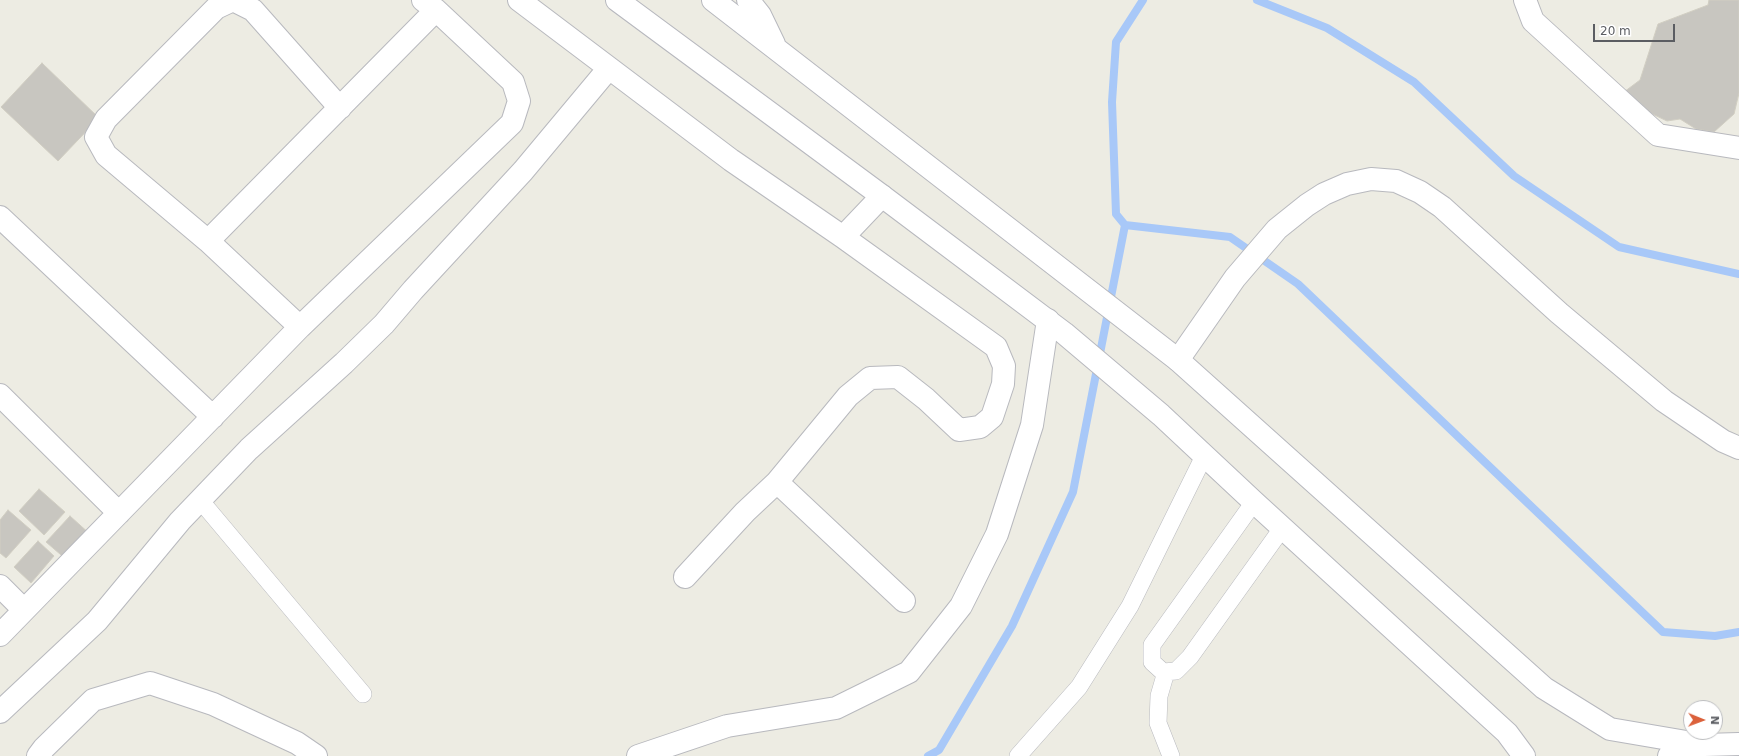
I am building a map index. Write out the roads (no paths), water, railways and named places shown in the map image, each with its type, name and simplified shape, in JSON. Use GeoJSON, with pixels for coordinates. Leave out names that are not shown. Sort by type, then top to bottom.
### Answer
{"type":"FeatureCollection","features":[{"type":"Feature","properties":{"kind":"street"},"geometry":{"type":"LineString","coordinates":[[300,327],[208,241],[106,155],[96,137],[106,119],[216,8],[233,0],[253,10],[340,108]]}},
{"type":"Feature","properties":{"kind":"street"},"geometry":{"type":"LineString","coordinates":[[519,0],[731,160],[996,347],[1004,366],[1003,384],[992,417],[980,427],[959,430],[898,377],[870,378],[848,396],[777,482],[745,512],[685,577]]}},
{"type":"Feature","properties":{"kind":"street"},"geometry":{"type":"LineString","coordinates":[[617,0],[1056,327],[1161,415],[1507,733],[1524,756]]}},
{"type":"Feature","properties":{"kind":"street"},"geometry":{"type":"LineString","coordinates":[[713,0],[1178,360],[1544,688],[1610,729],[1704,745],[1739,744]]}},
{"type":"Feature","properties":{"kind":"street"},"geometry":{"type":"LineString","coordinates":[[748,0],[760,15],[776,48]]}},
{"type":"Feature","properties":{"kind":"street"},"geometry":{"type":"LineString","coordinates":[[1525,0],[1533,21],[1658,135],[1739,148]]}},
{"type":"Feature","properties":{"kind":"street"},"geometry":{"type":"LineString","coordinates":[[0,635],[300,327],[512,123],[519,101],[513,82],[429,5],[340,108],[208,241]]}},
{"type":"Feature","properties":{"kind":"street"},"geometry":{"type":"LineString","coordinates":[[0,712],[97,621],[180,521],[249,449],[344,363],[384,324],[413,290],[523,171],[609,68]]}},
{"type":"Feature","properties":{"kind":"street"},"geometry":{"type":"LineString","coordinates":[[1178,360],[1235,278],[1277,229],[1307,205],[1324,194],[1347,184],[1371,179],[1396,181],[1420,192],[1442,207],[1559,313],[1664,401],[1723,441],[1739,448]]}},
{"type":"Feature","properties":{"kind":"street"},"geometry":{"type":"LineString","coordinates":[[842,237],[882,196]]}},
{"type":"Feature","properties":{"kind":"street"},"geometry":{"type":"LineString","coordinates":[[0,216],[212,417]]}},
{"type":"Feature","properties":{"kind":"street"},"geometry":{"type":"LineString","coordinates":[[638,756],[727,726],[836,708],[909,672],[961,606],[997,534],[1032,425],[1056,327]]}},
{"type":"Feature","properties":{"kind":"street"},"geometry":{"type":"LineString","coordinates":[[0,395],[119,513]]}},
{"type":"Feature","properties":{"kind":"street"},"geometry":{"type":"LineString","coordinates":[[777,482],[904,601]]}},
{"type":"Feature","properties":{"kind":"street"},"geometry":{"type":"LineString","coordinates":[[0,586],[24,610]]}},
{"type":"Feature","properties":{"kind":"street"},"geometry":{"type":"LineString","coordinates":[[38,756],[44,748],[93,700],[150,683],[213,704],[297,743],[316,756]]}},
{"type":"Feature","properties":{"kind":"street"},"geometry":{"type":"LineString","coordinates":[[1669,756],[1704,745]]}},
{"type":"Feature","properties":{"kind":"lane"},"geometry":{"type":"LineString","coordinates":[[1018,756],[1079,687],[1130,606],[1204,456]]}},
{"type":"Feature","properties":{"kind":"lane"},"geometry":{"type":"LineString","coordinates":[[200,500],[364,694]]}},
{"type":"Feature","properties":{"kind":"lane"},"geometry":{"type":"LineString","coordinates":[[1254,502],[1152,645],[1152,662],[1163,672],[1176,671],[1190,657],[1283,527]]}},
{"type":"Feature","properties":{"kind":"lane"},"geometry":{"type":"LineString","coordinates":[[1166,672],[1159,696],[1158,723],[1171,756]]}},
{"type":"Feature","properties":{"kind":"waterway"},"geometry":{"type":"LineString","coordinates":[[928,756],[939,750],[1012,626],[1073,492],[1125,225],[1116,214],[1112,102],[1116,42],[1143,0]]}},
{"type":"Feature","properties":{"kind":"waterway"},"geometry":{"type":"LineString","coordinates":[[1257,0],[1327,28],[1414,82],[1514,176],[1619,247],[1739,274]]}},
{"type":"Feature","properties":{"kind":"waterway"},"geometry":{"type":"LineString","coordinates":[[1125,225],[1230,237],[1298,284],[1663,632],[1715,636],[1739,632]]}}]}
